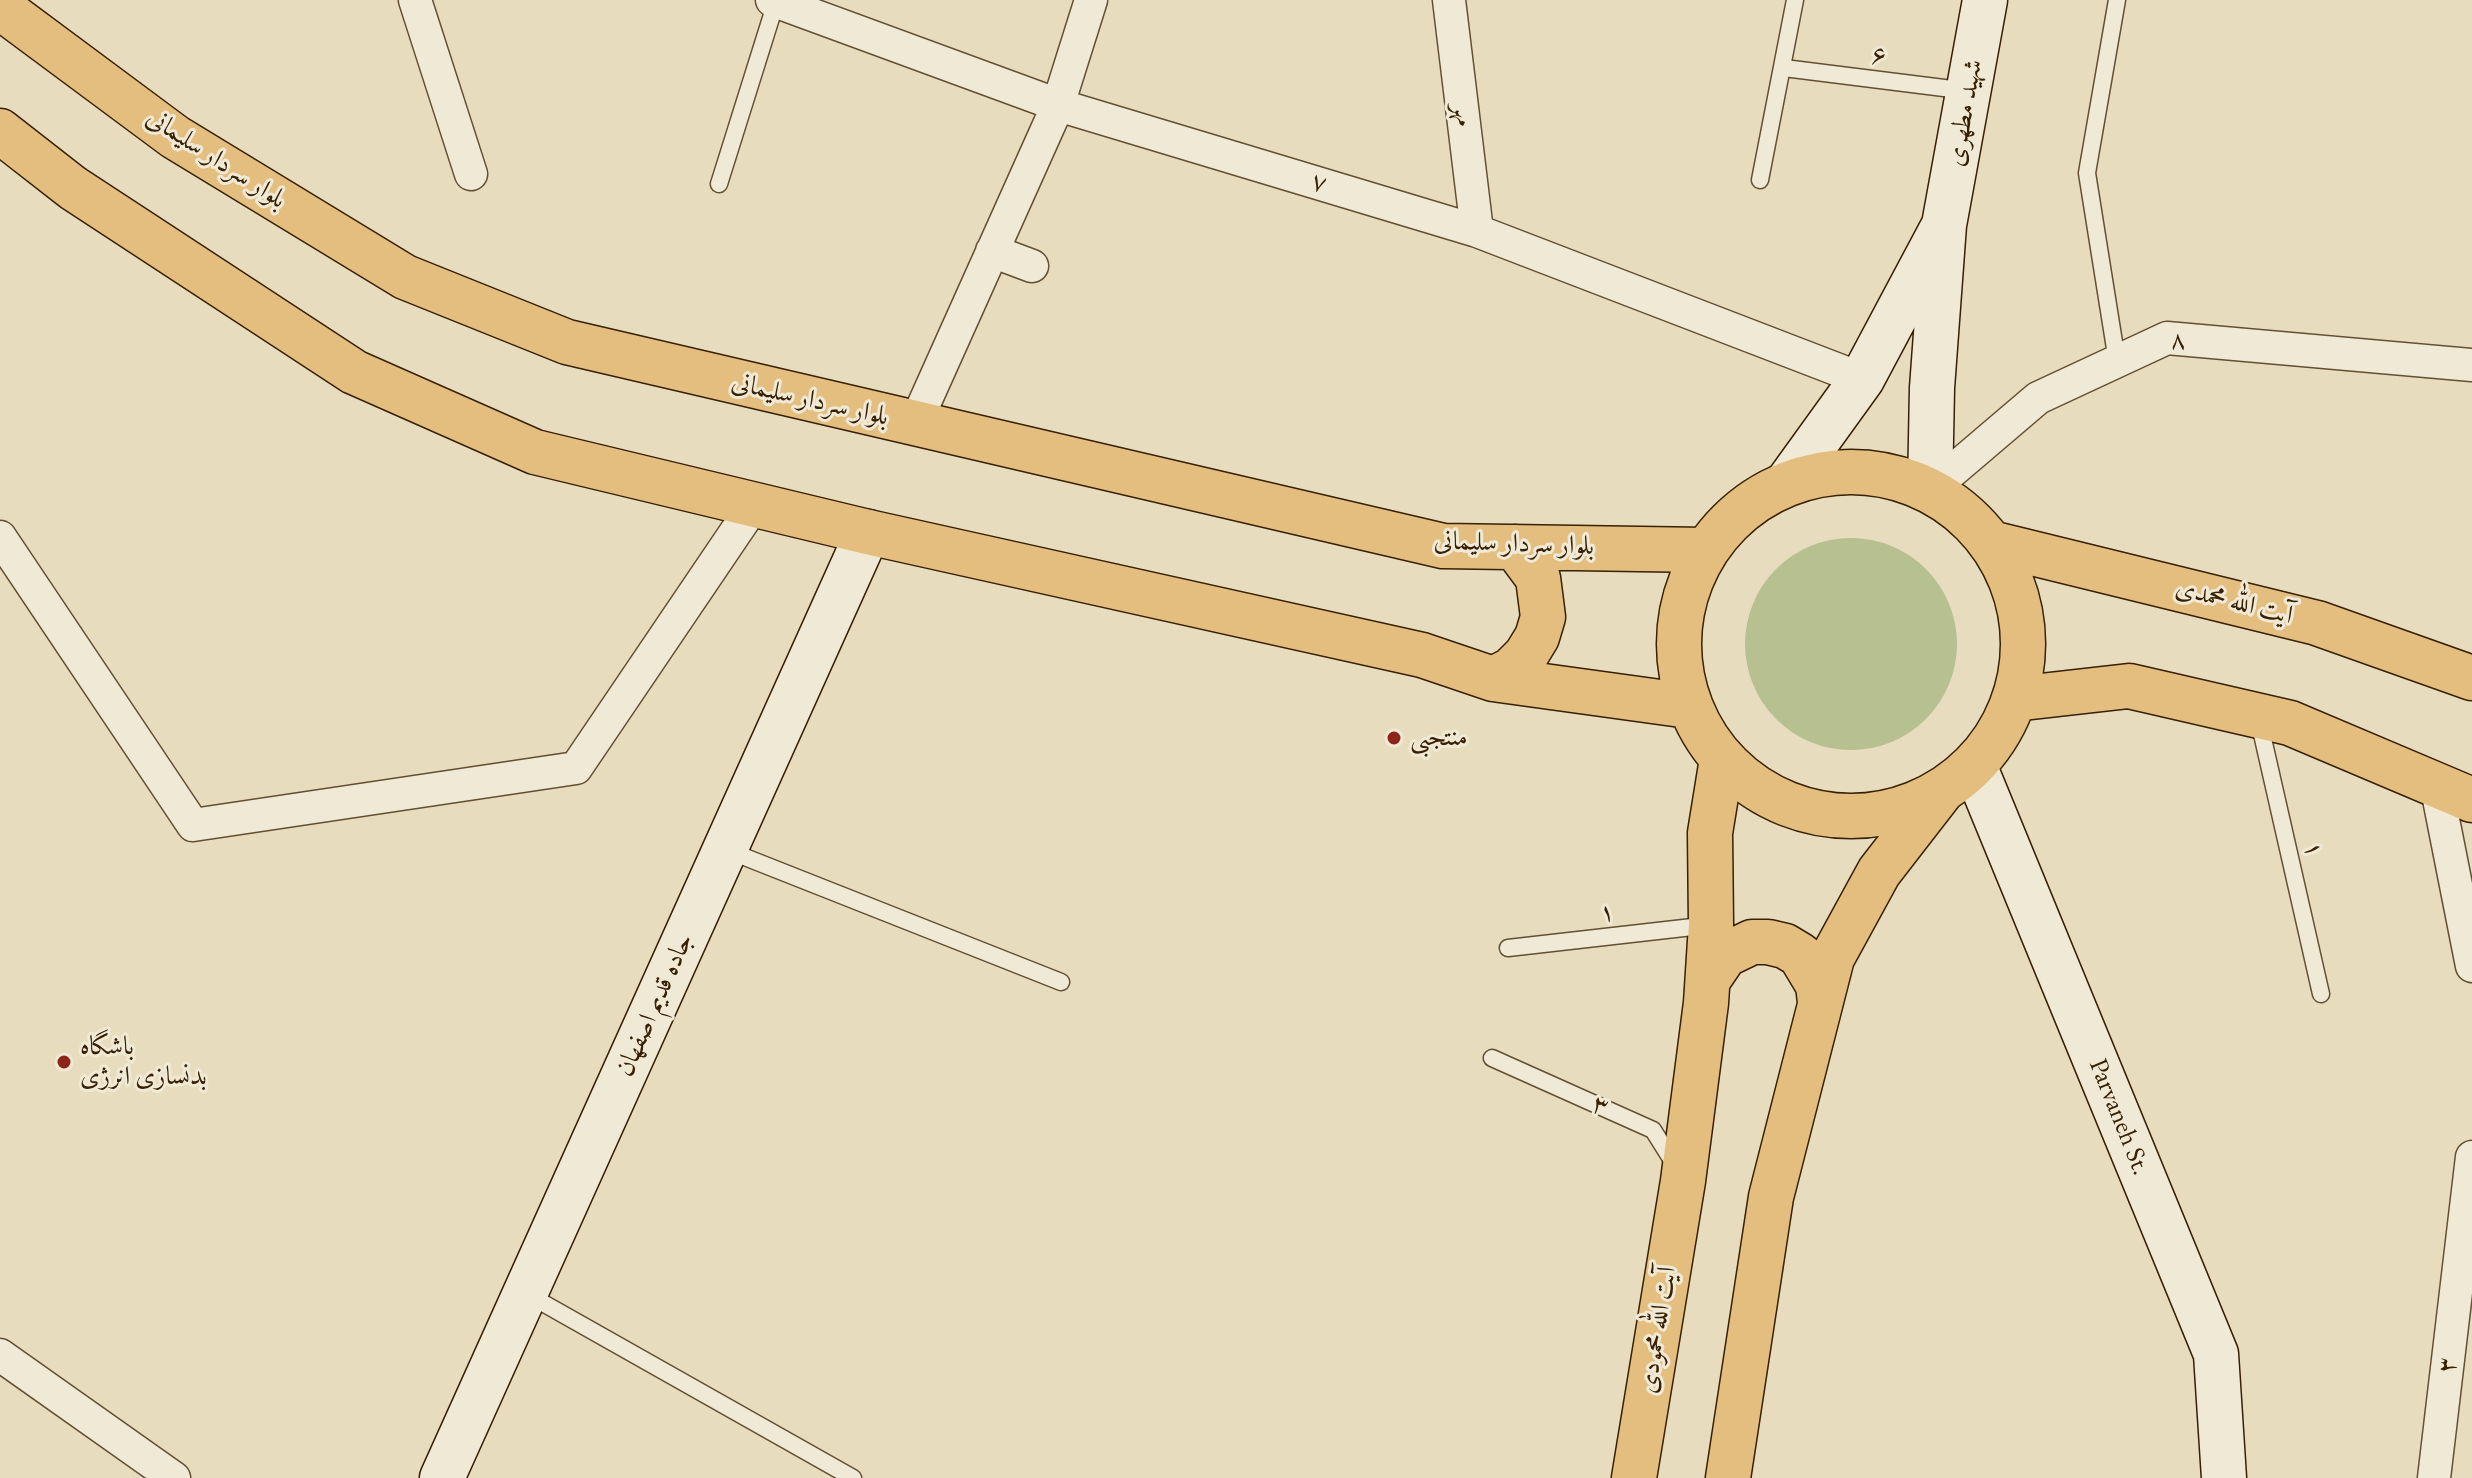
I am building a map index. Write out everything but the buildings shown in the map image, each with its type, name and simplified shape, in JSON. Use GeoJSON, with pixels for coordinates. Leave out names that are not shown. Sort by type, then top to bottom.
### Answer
{"type":"FeatureCollection","features":[{"type":"Feature","properties":{"kind":"highway","name":"بلوار سردار سلیمانی"},"geometry":{"type":"LineString","coordinates":[[0,7],[175,137],[405,277],[567,342],[1443,546],[1706,550]]}},
{"type":"Feature","properties":{"kind":"highway"},"geometry":{"type":"LineString","coordinates":[[0,131],[73,188],[354,372],[535,452],[868,532],[1422,655],[1493,679],[1689,706]]}},
{"type":"Feature","properties":{"kind":"highway"},"geometry":{"type":"LineString","coordinates":[[1728,1478],[1771,1197],[1832,958],[1879,872],[1998,734],[2014,699],[2023,659],[2021,618],[2011,579],[1991,543],[1963,513],[1930,490],[1892,476],[1839,472],[1787,483],[1741,510],[1706,550],[1684,600],[1678,653],[1689,706],[1722,759],[1753,787],[1798,809],[1847,817],[1897,810],[1958,777]]}},
{"type":"Feature","properties":{"kind":"highway","name":"آیت الله محمدی"},"geometry":{"type":"LineString","coordinates":[[1991,543],[2317,623],[2472,678]]}},
{"type":"Feature","properties":{"kind":"highway"},"geometry":{"type":"LineString","coordinates":[[1493,679],[1511,670],[1526,655],[1537,637],[1543,617],[1538,578],[1515,547]]}},
{"type":"Feature","properties":{"kind":"highway"},"geometry":{"type":"LineString","coordinates":[[2014,699],[2129,686],[2290,723],[2454,792]]}},
{"type":"Feature","properties":{"kind":"highway","name":"آیت الله محمودی"},"geometry":{"type":"LineString","coordinates":[[1634,1478],[1683,1181],[1708,980],[1710,833],[1722,759]]}},
{"type":"Feature","properties":{"kind":"highway"},"geometry":{"type":"LineString","coordinates":[[1708,980],[1725,955],[1752,942],[1768,942],[1785,946],[1800,955],[1815,977],[1820,1002]]}},
{"type":"Feature","properties":{"kind":"street"},"geometry":{"type":"LineString","coordinates":[[415,0],[471,174]]}},
{"type":"Feature","properties":{"kind":"street"},"geometry":{"type":"LineString","coordinates":[[915,424],[1058,105],[1091,0]]}},
{"type":"Feature","properties":{"kind":"street","name":"مهر"},"geometry":{"type":"LineString","coordinates":[[1449,0],[1477,231]]}},
{"type":"Feature","properties":{"kind":"street","name":"شهید مطهری"},"geometry":{"type":"LineString","coordinates":[[1944,225],[1985,0]]}},
{"type":"Feature","properties":{"kind":"street","name":"۷"},"geometry":{"type":"LineString","coordinates":[[774,1],[1058,105],[1477,231],[1862,379]]}},
{"type":"Feature","properties":{"kind":"street"},"geometry":{"type":"LineString","coordinates":[[1787,483],[1862,379],[1944,225]]}},
{"type":"Feature","properties":{"kind":"street"},"geometry":{"type":"LineString","coordinates":[[1930,490],[1932,388],[1944,225]]}},
{"type":"Feature","properties":{"kind":"street"},"geometry":{"type":"LineString","coordinates":[[992,251],[1032,266]]}},
{"type":"Feature","properties":{"kind":"street","name":"۸"},"geometry":{"type":"LineString","coordinates":[[1930,490],[2038,398],[2167,338],[2472,365]]}},
{"type":"Feature","properties":{"kind":"street"},"geometry":{"type":"LineString","coordinates":[[0,537],[193,825],[576,768],[754,505]]}},
{"type":"Feature","properties":{"kind":"street","name":"جاده قدیم اصفهان"},"geometry":{"type":"LineString","coordinates":[[442,1478],[868,532]]}},
{"type":"Feature","properties":{"kind":"street","name":"Parvaneh St."},"geometry":{"type":"LineString","coordinates":[[1958,777],[2216,1354],[2224,1478]]}},
{"type":"Feature","properties":{"kind":"street"},"geometry":{"type":"LineString","coordinates":[[2454,792],[2472,966]]}},
{"type":"Feature","properties":{"kind":"street","name":"۳"},"geometry":{"type":"LineString","coordinates":[[2434,1478],[2472,1157]]}},
{"type":"Feature","properties":{"kind":"street"},"geometry":{"type":"LineString","coordinates":[[0,1355],[174,1478]]}},
{"type":"Feature","properties":{"kind":"lane"},"geometry":{"type":"LineString","coordinates":[[1760,180],[1795,0]]}},
{"type":"Feature","properties":{"kind":"lane"},"geometry":{"type":"LineString","coordinates":[[2117,0],[2087,173],[2117,361]]}},
{"type":"Feature","properties":{"kind":"lane"},"geometry":{"type":"LineString","coordinates":[[719,184],[774,1]]}},
{"type":"Feature","properties":{"kind":"lane","name":"۶"},"geometry":{"type":"LineString","coordinates":[[1784,68],[1969,91]]}},
{"type":"Feature","properties":{"kind":"lane","name":"۱"},"geometry":{"type":"LineString","coordinates":[[2258,716],[2321,994]]}},
{"type":"Feature","properties":{"kind":"lane"},"geometry":{"type":"LineString","coordinates":[[726,850],[1061,982]]}},
{"type":"Feature","properties":{"kind":"lane","name":"۱"},"geometry":{"type":"LineString","coordinates":[[1508,948],[1711,925]]}},
{"type":"Feature","properties":{"kind":"lane","name":"۳"},"geometry":{"type":"LineString","coordinates":[[1492,1058],[1653,1130],[1683,1181]]}},
{"type":"Feature","properties":{"kind":"lane"},"geometry":{"type":"LineString","coordinates":[[526,1293],[853,1478]]}},
{"type":"Feature","properties":{"kind":"green space"},"geometry":{"type":"Polygon","coordinates":[[[1851,538],[1892,546],[1926,569],[1949,603],[1957,644],[1949,685],[1926,719],[1892,742],[1851,750],[1810,742],[1776,719],[1753,685],[1745,644],[1753,603],[1776,569],[1810,546],[1851,538]]]}},
{"type":"Feature","properties":{"kind":"place","name":"منتجبی"},"geometry":{"type":"Point","coordinates":[1394,738]}},
{"type":"Feature","properties":{"kind":"place","name":"باشگاه بدنسازی انرژی"},"geometry":{"type":"Point","coordinates":[64,1062]}}]}
